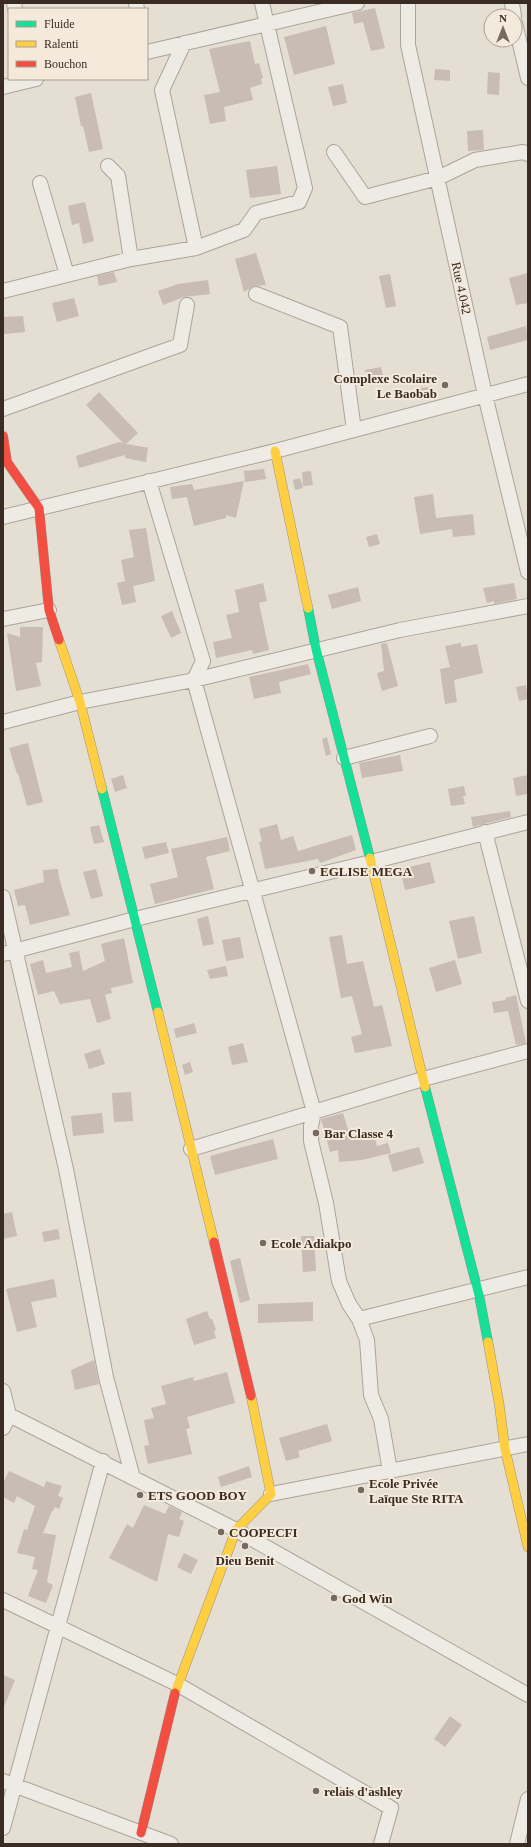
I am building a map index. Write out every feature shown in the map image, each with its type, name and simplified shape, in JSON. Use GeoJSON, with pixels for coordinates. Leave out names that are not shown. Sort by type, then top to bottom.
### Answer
{"type":"FeatureCollection","features":[{"type":"Feature","properties":{"kind":"street"},"geometry":{"type":"LineString","coordinates":[[3,291],[131,259],[196,248],[244,230],[256,212],[299,202],[305,188],[262,3]]}},
{"type":"Feature","properties":{"kind":"street"},"geometry":{"type":"LineString","coordinates":[[148,51],[357,3]]}},
{"type":"Feature","properties":{"kind":"street","name":"Rue 4.042"},"geometry":{"type":"LineString","coordinates":[[408,3],[408,45],[485,395],[528,572]]}},
{"type":"Feature","properties":{"kind":"street"},"geometry":{"type":"LineString","coordinates":[[184,43],[162,90],[196,248]]}},
{"type":"Feature","properties":{"kind":"street"},"geometry":{"type":"LineString","coordinates":[[521,48],[528,78]]}},
{"type":"Feature","properties":{"kind":"street"},"geometry":{"type":"LineString","coordinates":[[3,87],[31,80]]}},
{"type":"Feature","properties":{"kind":"street"},"geometry":{"type":"LineString","coordinates":[[334,152],[365,197],[438,178],[475,160],[523,152],[528,154]]}},
{"type":"Feature","properties":{"kind":"street"},"geometry":{"type":"LineString","coordinates":[[108,166],[118,176],[131,259]]}},
{"type":"Feature","properties":{"kind":"street"},"geometry":{"type":"LineString","coordinates":[[40,183],[67,275]]}},
{"type":"Feature","properties":{"kind":"street"},"geometry":{"type":"LineString","coordinates":[[256,294],[340,327],[354,430]]}},
{"type":"Feature","properties":{"kind":"street"},"geometry":{"type":"LineString","coordinates":[[3,409],[180,345],[187,305]]}},
{"type":"Feature","properties":{"kind":"street"},"geometry":{"type":"LineString","coordinates":[[3,517],[275,451],[528,384]]}},
{"type":"Feature","properties":{"kind":"street"},"geometry":{"type":"LineString","coordinates":[[3,436],[7,462],[39,508],[50,610],[80,702],[251,1396],[271,1494]]}},
{"type":"Feature","properties":{"kind":"street"},"geometry":{"type":"LineString","coordinates":[[275,451],[316,650],[371,862],[423,1079],[477,1288],[499,1403],[505,1449],[528,1546]]}},
{"type":"Feature","properties":{"kind":"street"},"geometry":{"type":"LineString","coordinates":[[149,481],[203,661],[194,680],[314,1112],[311,1126],[311,1141],[326,1203],[339,1281],[349,1304],[359,1318],[367,1340],[371,1394],[381,1419],[390,1471]]}},
{"type":"Feature","properties":{"kind":"street"},"geometry":{"type":"LineString","coordinates":[[3,722],[80,702],[194,680],[400,630],[528,606]]}},
{"type":"Feature","properties":{"kind":"street"},"geometry":{"type":"LineString","coordinates":[[3,619],[50,610]]}},
{"type":"Feature","properties":{"kind":"street"},"geometry":{"type":"LineString","coordinates":[[344,758],[430,736]]}},
{"type":"Feature","properties":{"kind":"street"},"geometry":{"type":"LineString","coordinates":[[9,952],[134,919],[371,862],[528,822]]}},
{"type":"Feature","properties":{"kind":"street"},"geometry":{"type":"LineString","coordinates":[[485,832],[528,1001]]}},
{"type":"Feature","properties":{"kind":"street"},"geometry":{"type":"LineString","coordinates":[[3,897],[9,952],[66,1169],[106,1377],[133,1478]]}},
{"type":"Feature","properties":{"kind":"street"},"geometry":{"type":"LineString","coordinates":[[191,1149],[423,1079],[528,1051]]}},
{"type":"Feature","properties":{"kind":"street"},"geometry":{"type":"LineString","coordinates":[[359,1318],[477,1288],[528,1277]]}},
{"type":"Feature","properties":{"kind":"street"},"geometry":{"type":"LineString","coordinates":[[3,1391],[6,1414],[3,1428]]}},
{"type":"Feature","properties":{"kind":"street"},"geometry":{"type":"LineString","coordinates":[[6,1414],[236,1530],[528,1696]]}},
{"type":"Feature","properties":{"kind":"street"},"geometry":{"type":"LineString","coordinates":[[141,1833],[178,1684],[236,1530],[271,1494],[528,1444]]}},
{"type":"Feature","properties":{"kind":"street"},"geometry":{"type":"LineString","coordinates":[[3,1828],[8,1782],[58,1627],[103,1462]]}},
{"type":"Feature","properties":{"kind":"street"},"geometry":{"type":"LineString","coordinates":[[3,1600],[178,1684],[391,1808],[381,1844]]}},
{"type":"Feature","properties":{"kind":"street"},"geometry":{"type":"LineString","coordinates":[[8,1782],[171,1844]]}},
{"type":"Feature","properties":{"kind":"street"},"geometry":{"type":"LineString","coordinates":[[517,1844],[528,1799]]}},
{"type":"Feature","properties":{"kind":"building"},"geometry":{"type":"Polygon","coordinates":[[[375,8],[385,48],[371,51],[363,22],[354,24],[352,13],[375,8]]]}},
{"type":"Feature","properties":{"kind":"building"},"geometry":{"type":"Polygon","coordinates":[[[326,26],[335,64],[294,75],[284,37],[326,26]]]}},
{"type":"Feature","properties":{"kind":"building"},"geometry":{"type":"Polygon","coordinates":[[[250,41],[255,64],[259,63],[263,78],[261,78],[262,84],[250,88],[253,100],[224,107],[226,121],[210,124],[204,95],[220,92],[209,49],[250,41]]]}},
{"type":"Feature","properties":{"kind":"building"},"geometry":{"type":"Polygon","coordinates":[[[435,69],[450,70],[450,81],[434,80],[435,69]]]}},
{"type":"Feature","properties":{"kind":"building"},"geometry":{"type":"Polygon","coordinates":[[[488,72],[500,73],[499,95],[487,94],[488,72]]]}},
{"type":"Feature","properties":{"kind":"building"},"geometry":{"type":"Polygon","coordinates":[[[343,84],[347,103],[333,106],[328,87],[343,84]]]}},
{"type":"Feature","properties":{"kind":"building"},"geometry":{"type":"Polygon","coordinates":[[[91,93],[103,149],[89,152],[83,126],[81,126],[75,97],[91,93]]]}},
{"type":"Feature","properties":{"kind":"building"},"geometry":{"type":"Polygon","coordinates":[[[483,130],[484,150],[468,151],[467,131],[483,130]]]}},
{"type":"Feature","properties":{"kind":"building"},"geometry":{"type":"Polygon","coordinates":[[[277,166],[281,194],[250,198],[246,170],[277,166]]]}},
{"type":"Feature","properties":{"kind":"building"},"geometry":{"type":"Polygon","coordinates":[[[85,202],[94,241],[83,244],[79,223],[72,225],[68,206],[85,202]]]}},
{"type":"Feature","properties":{"kind":"building"},"geometry":{"type":"Polygon","coordinates":[[[256,253],[266,285],[254,286],[244,292],[235,259],[256,253]]]}},
{"type":"Feature","properties":{"kind":"building"},"geometry":{"type":"Polygon","coordinates":[[[114,272],[117,282],[99,286],[97,276],[114,272]]]}},
{"type":"Feature","properties":{"kind":"building"},"geometry":{"type":"Polygon","coordinates":[[[528,273],[528,303],[516,305],[509,278],[528,273]]]}},
{"type":"Feature","properties":{"kind":"building"},"geometry":{"type":"Polygon","coordinates":[[[390,274],[396,306],[386,308],[379,276],[390,274]]]}},
{"type":"Feature","properties":{"kind":"building"},"geometry":{"type":"Polygon","coordinates":[[[208,280],[210,294],[184,297],[163,305],[158,291],[178,284],[208,280]]]}},
{"type":"Feature","properties":{"kind":"building"},"geometry":{"type":"Polygon","coordinates":[[[74,298],[79,316],[57,322],[52,303],[74,298]]]}},
{"type":"Feature","properties":{"kind":"building"},"geometry":{"type":"Polygon","coordinates":[[[23,316],[25,332],[4,334],[3,317],[23,316]]]}},
{"type":"Feature","properties":{"kind":"building"},"geometry":{"type":"Polygon","coordinates":[[[526,326],[528,340],[490,350],[487,337],[526,326]]]}},
{"type":"Feature","properties":{"kind":"building"},"geometry":{"type":"Polygon","coordinates":[[[381,367],[384,381],[368,385],[365,370],[381,367]]]}},
{"type":"Feature","properties":{"kind":"building"},"geometry":{"type":"Polygon","coordinates":[[[431,387],[432,399],[419,400],[418,388],[431,387]]]}},
{"type":"Feature","properties":{"kind":"building"},"geometry":{"type":"Polygon","coordinates":[[[99,392],[138,433],[126,444],[150,448],[148,448],[146,462],[125,458],[125,455],[79,468],[76,456],[119,442],[123,443],[86,405],[99,392]]]}},
{"type":"Feature","properties":{"kind":"building"},"geometry":{"type":"Polygon","coordinates":[[[264,469],[266,479],[245,482],[244,471],[264,469]]]}},
{"type":"Feature","properties":{"kind":"building"},"geometry":{"type":"Polygon","coordinates":[[[311,471],[313,485],[303,486],[302,472],[311,471]]]}},
{"type":"Feature","properties":{"kind":"building"},"geometry":{"type":"Polygon","coordinates":[[[300,478],[303,488],[295,490],[293,480],[300,478]]]}},
{"type":"Feature","properties":{"kind":"building"},"geometry":{"type":"Polygon","coordinates":[[[244,481],[236,518],[226,515],[226,518],[194,526],[187,497],[172,499],[170,487],[192,484],[194,490],[244,481]]]}},
{"type":"Feature","properties":{"kind":"building"},"geometry":{"type":"Polygon","coordinates":[[[433,494],[436,518],[473,514],[475,535],[453,537],[452,529],[420,534],[414,497],[433,494]]]}},
{"type":"Feature","properties":{"kind":"building"},"geometry":{"type":"Polygon","coordinates":[[[146,528],[155,581],[133,586],[136,602],[122,605],[117,583],[125,581],[121,560],[134,557],[129,530],[146,528]]]}},
{"type":"Feature","properties":{"kind":"building"},"geometry":{"type":"Polygon","coordinates":[[[377,534],[380,544],[369,547],[366,537],[377,534]]]}},
{"type":"Feature","properties":{"kind":"building"},"geometry":{"type":"Polygon","coordinates":[[[263,583],[267,601],[259,603],[269,650],[253,654],[252,650],[216,658],[213,642],[232,638],[226,615],[239,612],[235,590],[263,583]]]}},
{"type":"Feature","properties":{"kind":"building"},"geometry":{"type":"Polygon","coordinates":[[[514,583],[517,599],[494,604],[494,601],[487,603],[483,588],[514,583]]]}},
{"type":"Feature","properties":{"kind":"building"},"geometry":{"type":"Polygon","coordinates":[[[358,587],[361,601],[332,609],[328,595],[358,587]]]}},
{"type":"Feature","properties":{"kind":"building"},"geometry":{"type":"Polygon","coordinates":[[[172,611],[181,633],[171,638],[161,616],[172,611]]]}},
{"type":"Feature","properties":{"kind":"building"},"geometry":{"type":"Polygon","coordinates":[[[20,627],[43,627],[42,662],[36,663],[41,686],[16,691],[7,633],[20,637],[20,627]]]}},
{"type":"Feature","properties":{"kind":"building"},"geometry":{"type":"Polygon","coordinates":[[[387,643],[398,686],[382,691],[377,673],[384,671],[381,644],[387,643]]]}},
{"type":"Feature","properties":{"kind":"building"},"geometry":{"type":"Polygon","coordinates":[[[461,643],[461,647],[477,644],[483,673],[454,680],[457,702],[445,704],[440,669],[450,667],[445,646],[461,643]]]}},
{"type":"Feature","properties":{"kind":"building"},"geometry":{"type":"Polygon","coordinates":[[[308,664],[311,674],[279,682],[281,693],[254,699],[249,677],[308,664]]]}},
{"type":"Feature","properties":{"kind":"building"},"geometry":{"type":"Polygon","coordinates":[[[526,685],[528,699],[519,701],[516,687],[526,685]]]}},
{"type":"Feature","properties":{"kind":"building"},"geometry":{"type":"Polygon","coordinates":[[[327,737],[331,754],[326,756],[322,739],[327,737]]]}},
{"type":"Feature","properties":{"kind":"building"},"geometry":{"type":"Polygon","coordinates":[[[28,743],[43,802],[27,806],[9,748],[28,743]]]}},
{"type":"Feature","properties":{"kind":"building"},"geometry":{"type":"Polygon","coordinates":[[[400,755],[403,771],[362,778],[359,763],[400,755]]]}},
{"type":"Feature","properties":{"kind":"building"},"geometry":{"type":"Polygon","coordinates":[[[123,775],[127,788],[115,792],[111,779],[123,775]]]}},
{"type":"Feature","properties":{"kind":"building"},"geometry":{"type":"Polygon","coordinates":[[[528,775],[528,794],[516,796],[513,778],[528,775]]]}},
{"type":"Feature","properties":{"kind":"building"},"geometry":{"type":"Polygon","coordinates":[[[464,786],[466,796],[463,796],[465,804],[451,806],[448,789],[464,786]]]}},
{"type":"Feature","properties":{"kind":"building"},"geometry":{"type":"Polygon","coordinates":[[[510,811],[511,817],[473,827],[471,817],[510,811]]]}},
{"type":"Feature","properties":{"kind":"building"},"geometry":{"type":"Polygon","coordinates":[[[277,824],[281,840],[293,836],[298,851],[352,835],[356,850],[320,863],[318,859],[265,869],[259,842],[262,841],[259,829],[277,824]]]}},
{"type":"Feature","properties":{"kind":"building"},"geometry":{"type":"Polygon","coordinates":[[[99,825],[104,842],[94,844],[90,827],[99,825]]]}},
{"type":"Feature","properties":{"kind":"building"},"geometry":{"type":"Polygon","coordinates":[[[227,837],[230,851],[206,857],[214,889],[155,904],[150,884],[178,877],[171,849],[227,837]]]}},
{"type":"Feature","properties":{"kind":"building"},"geometry":{"type":"Polygon","coordinates":[[[166,842],[169,853],[145,859],[142,847],[166,842]]]}},
{"type":"Feature","properties":{"kind":"building"},"geometry":{"type":"Polygon","coordinates":[[[430,862],[435,883],[405,890],[400,869],[430,862]]]}},
{"type":"Feature","properties":{"kind":"building"},"geometry":{"type":"Polygon","coordinates":[[[58,869],[59,878],[70,915],[30,925],[25,905],[18,906],[14,890],[44,882],[43,870],[58,869]]]}},
{"type":"Feature","properties":{"kind":"building"},"geometry":{"type":"Polygon","coordinates":[[[96,869],[103,896],[91,899],[83,872],[96,869]]]}},
{"type":"Feature","properties":{"kind":"building"},"geometry":{"type":"Polygon","coordinates":[[[208,916],[214,944],[203,946],[197,919],[208,916]]]}},
{"type":"Feature","properties":{"kind":"building"},"geometry":{"type":"Polygon","coordinates":[[[474,916],[482,953],[458,959],[449,921],[474,916]]]}},
{"type":"Feature","properties":{"kind":"building"},"geometry":{"type":"Polygon","coordinates":[[[342,935],[347,964],[363,961],[374,1007],[382,1005],[392,1046],[355,1053],[351,1037],[362,1034],[352,996],[341,998],[329,937],[342,935]]]}},
{"type":"Feature","properties":{"kind":"building"},"geometry":{"type":"Polygon","coordinates":[[[240,937],[244,958],[226,961],[222,940],[240,937]]]}},
{"type":"Feature","properties":{"kind":"building"},"geometry":{"type":"Polygon","coordinates":[[[124,938],[133,983],[111,988],[112,993],[105,995],[111,1019],[97,1023],[90,999],[60,1004],[54,991],[38,995],[30,964],[43,960],[46,973],[72,967],[69,953],[79,951],[83,971],[105,961],[101,944],[124,938]]]}},
{"type":"Feature","properties":{"kind":"building"},"geometry":{"type":"Polygon","coordinates":[[[455,960],[462,984],[436,992],[429,968],[455,960]]]}},
{"type":"Feature","properties":{"kind":"building"},"geometry":{"type":"Polygon","coordinates":[[[226,966],[228,976],[210,979],[207,970],[226,966]]]}},
{"type":"Feature","properties":{"kind":"building"},"geometry":{"type":"Polygon","coordinates":[[[516,995],[526,1043],[516,1045],[508,1011],[494,1013],[492,1002],[506,1000],[505,998],[516,995]]]}},
{"type":"Feature","properties":{"kind":"building"},"geometry":{"type":"Polygon","coordinates":[[[194,1023],[197,1033],[176,1038],[174,1029],[194,1023]]]}},
{"type":"Feature","properties":{"kind":"building"},"geometry":{"type":"Polygon","coordinates":[[[243,1043],[248,1062],[232,1065],[228,1047],[243,1043]]]}},
{"type":"Feature","properties":{"kind":"building"},"geometry":{"type":"Polygon","coordinates":[[[100,1049],[105,1064],[89,1069],[84,1054],[100,1049]]]}},
{"type":"Feature","properties":{"kind":"building"},"geometry":{"type":"Polygon","coordinates":[[[190,1062],[193,1072],[185,1075],[182,1065],[190,1062]]]}},
{"type":"Feature","properties":{"kind":"building"},"geometry":{"type":"Polygon","coordinates":[[[131,1092],[133,1121],[114,1122],[112,1093],[131,1092]]]}},
{"type":"Feature","properties":{"kind":"building"},"geometry":{"type":"Polygon","coordinates":[[[102,1113],[104,1133],[73,1136],[71,1116],[102,1113]]]}},
{"type":"Feature","properties":{"kind":"building"},"geometry":{"type":"Polygon","coordinates":[[[343,1113],[350,1136],[373,1130],[377,1146],[388,1143],[391,1153],[362,1160],[339,1162],[338,1150],[330,1152],[321,1119],[343,1113]]]}},
{"type":"Feature","properties":{"kind":"building"},"geometry":{"type":"Polygon","coordinates":[[[273,1139],[278,1159],[215,1175],[210,1156],[273,1139]]]}},
{"type":"Feature","properties":{"kind":"building"},"geometry":{"type":"Polygon","coordinates":[[[419,1147],[424,1163],[393,1172],[388,1155],[419,1147]]]}},
{"type":"Feature","properties":{"kind":"building"},"geometry":{"type":"Polygon","coordinates":[[[12,1212],[17,1236],[3,1239],[3,1214],[12,1212]]]}},
{"type":"Feature","properties":{"kind":"building"},"geometry":{"type":"Polygon","coordinates":[[[58,1229],[60,1239],[44,1242],[42,1232],[58,1229]]]}},
{"type":"Feature","properties":{"kind":"building"},"geometry":{"type":"Polygon","coordinates":[[[301,1236],[314,1236],[316,1271],[303,1272],[301,1236]]]}},
{"type":"Feature","properties":{"kind":"building"},"geometry":{"type":"Polygon","coordinates":[[[240,1258],[250,1300],[240,1303],[230,1261],[240,1258]]]}},
{"type":"Feature","properties":{"kind":"building"},"geometry":{"type":"Polygon","coordinates":[[[54,1279],[57,1297],[31,1302],[37,1327],[17,1332],[6,1289],[54,1279]]]}},
{"type":"Feature","properties":{"kind":"building"},"geometry":{"type":"Polygon","coordinates":[[[313,1302],[313,1321],[258,1323],[258,1304],[313,1302]]]}},
{"type":"Feature","properties":{"kind":"building"},"geometry":{"type":"Polygon","coordinates":[[[207,1311],[216,1330],[214,1331],[216,1338],[194,1345],[186,1319],[207,1311]]]}},
{"type":"Feature","properties":{"kind":"building"},"geometry":{"type":"Polygon","coordinates":[[[94,1360],[99,1384],[75,1390],[71,1370],[94,1360]]]}},
{"type":"Feature","properties":{"kind":"building"},"geometry":{"type":"Polygon","coordinates":[[[227,1372],[235,1403],[187,1417],[190,1428],[186,1429],[192,1454],[148,1464],[144,1446],[149,1445],[144,1420],[154,1418],[151,1408],[166,1404],[161,1386],[193,1377],[194,1381],[227,1372]]]}},
{"type":"Feature","properties":{"kind":"building"},"geometry":{"type":"Polygon","coordinates":[[[327,1424],[332,1441],[298,1451],[300,1457],[286,1461],[279,1438],[327,1424]]]}},
{"type":"Feature","properties":{"kind":"building"},"geometry":{"type":"Polygon","coordinates":[[[249,1466],[252,1477],[221,1487],[218,1477],[249,1466]]]}},
{"type":"Feature","properties":{"kind":"building"},"geometry":{"type":"Polygon","coordinates":[[[9,1471],[44,1487],[46,1481],[62,1486],[58,1496],[63,1498],[59,1509],[55,1507],[52,1511],[43,1533],[56,1535],[47,1582],[53,1585],[46,1603],[28,1596],[38,1570],[32,1569],[35,1557],[17,1553],[24,1529],[27,1530],[35,1506],[17,1496],[14,1503],[3,1497],[3,1483],[9,1471]]]}},
{"type":"Feature","properties":{"kind":"building"},"geometry":{"type":"Polygon","coordinates":[[[144,1505],[165,1514],[169,1506],[182,1512],[179,1519],[184,1521],[179,1537],[168,1534],[157,1582],[109,1558],[127,1524],[133,1528],[144,1505]]]}},
{"type":"Feature","properties":{"kind":"building"},"geometry":{"type":"Polygon","coordinates":[[[184,1553],[198,1560],[191,1574],[177,1567],[184,1553]]]}},
{"type":"Feature","properties":{"kind":"building"},"geometry":{"type":"Polygon","coordinates":[[[3,1675],[15,1680],[3,1709],[3,1675]]]}},
{"type":"Feature","properties":{"kind":"building"},"geometry":{"type":"Polygon","coordinates":[[[450,1716],[462,1725],[445,1747],[434,1739],[450,1716]]]}},
{"type":"Feature","properties":{"kind":"traffic: fast"},"geometry":{"type":"LineString","coordinates":[[308,608],[316,649],[370,858]]}},
{"type":"Feature","properties":{"kind":"traffic: fast"},"geometry":{"type":"LineString","coordinates":[[102,789],[158,1012]]}},
{"type":"Feature","properties":{"kind":"traffic: fast"},"geometry":{"type":"LineString","coordinates":[[425,1087],[479,1295],[488,1342]]}},
{"type":"Feature","properties":{"kind":"traffic: slow"},"geometry":{"type":"LineString","coordinates":[[275,451],[308,608]]}},
{"type":"Feature","properties":{"kind":"traffic: slow"},"geometry":{"type":"LineString","coordinates":[[59,640],[80,702],[102,789]]}},
{"type":"Feature","properties":{"kind":"traffic: slow"},"geometry":{"type":"LineString","coordinates":[[370,858],[425,1087]]}},
{"type":"Feature","properties":{"kind":"traffic: slow"},"geometry":{"type":"LineString","coordinates":[[158,1012],[214,1242]]}},
{"type":"Feature","properties":{"kind":"traffic: slow"},"geometry":{"type":"LineString","coordinates":[[488,1342],[499,1403],[505,1449],[528,1547]]}},
{"type":"Feature","properties":{"kind":"traffic: slow"},"geometry":{"type":"LineString","coordinates":[[175,1693],[236,1530],[271,1494],[251,1396]]}},
{"type":"Feature","properties":{"kind":"traffic: jam"},"geometry":{"type":"LineString","coordinates":[[3,436],[7,462],[39,508],[49,610],[59,640]]}},
{"type":"Feature","properties":{"kind":"traffic: jam"},"geometry":{"type":"LineString","coordinates":[[214,1242],[251,1396]]}},
{"type":"Feature","properties":{"kind":"traffic: jam"},"geometry":{"type":"LineString","coordinates":[[141,1833],[175,1693]]}},
{"type":"Feature","properties":{"kind":"place","name":"Complexe Scolaire Le Baobab"},"geometry":{"type":"Point","coordinates":[445,385]}},
{"type":"Feature","properties":{"kind":"place","name":"EGLISE MEGA"},"geometry":{"type":"Point","coordinates":[312,871]}},
{"type":"Feature","properties":{"kind":"place","name":"Bar Classe 4"},"geometry":{"type":"Point","coordinates":[316,1133]}},
{"type":"Feature","properties":{"kind":"place","name":"Ecole Adiakpo"},"geometry":{"type":"Point","coordinates":[263,1243]}},
{"type":"Feature","properties":{"kind":"place","name":"Ecole Privée Laïque Ste RITA"},"geometry":{"type":"Point","coordinates":[361,1490]}},
{"type":"Feature","properties":{"kind":"place","name":"ETS GOOD BOY"},"geometry":{"type":"Point","coordinates":[140,1495]}},
{"type":"Feature","properties":{"kind":"place","name":"COOPECFI"},"geometry":{"type":"Point","coordinates":[221,1532]}},
{"type":"Feature","properties":{"kind":"place","name":"Dieu Benit"},"geometry":{"type":"Point","coordinates":[245,1546]}},
{"type":"Feature","properties":{"kind":"place","name":"God Win"},"geometry":{"type":"Point","coordinates":[334,1598]}},
{"type":"Feature","properties":{"kind":"place","name":"relais d'ashley"},"geometry":{"type":"Point","coordinates":[316,1791]}}]}
